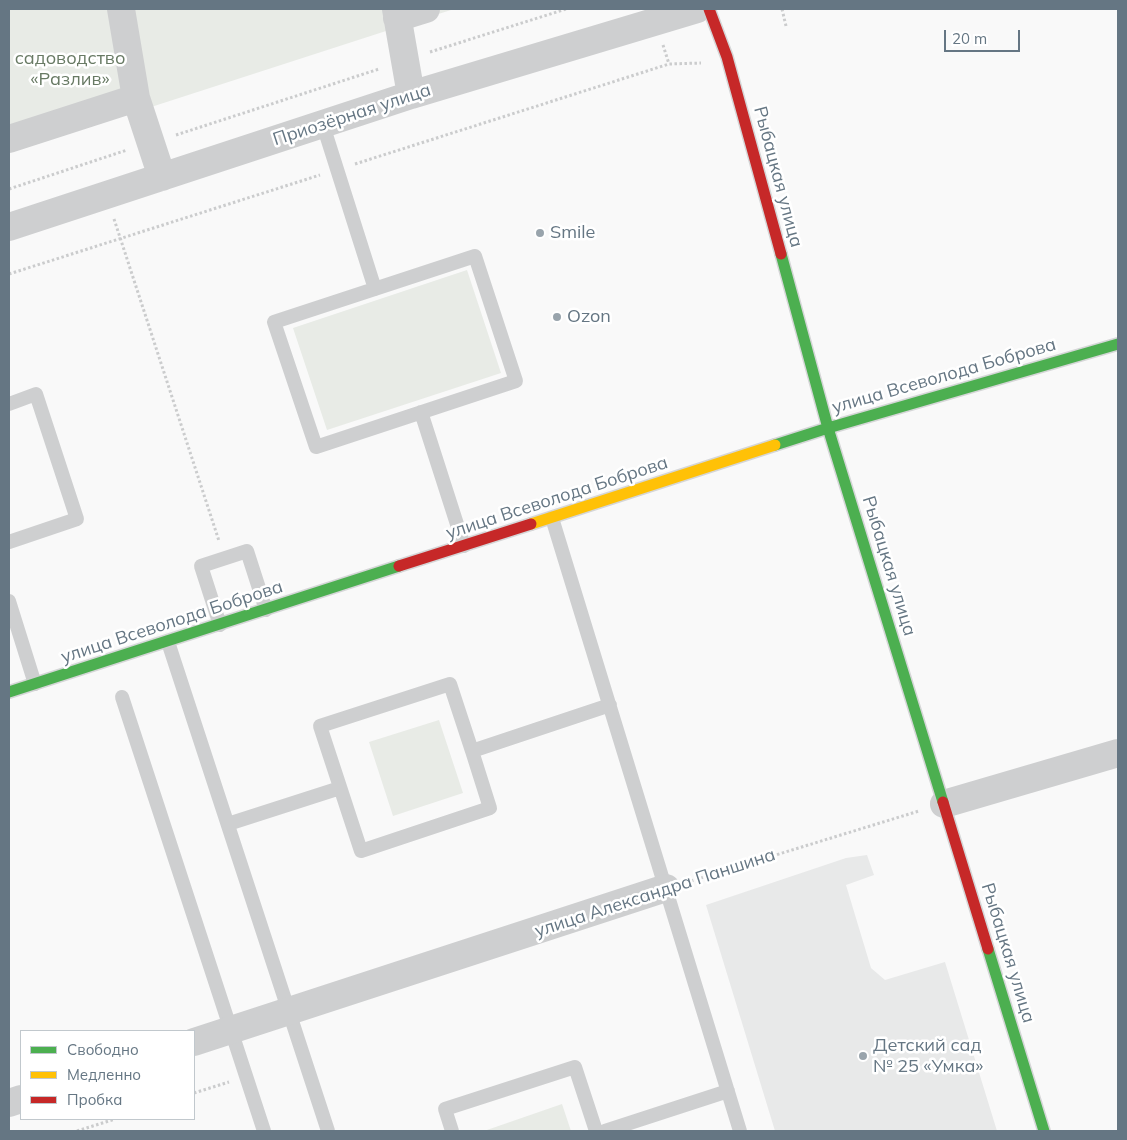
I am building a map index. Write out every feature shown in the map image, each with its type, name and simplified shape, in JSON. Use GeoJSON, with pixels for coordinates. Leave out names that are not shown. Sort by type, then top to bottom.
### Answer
{"type":"FeatureCollection","features":[{"type":"Feature","properties":{"kind":"street"},"geometry":{"type":"LineString","coordinates":[[121,9],[136,98],[162,177]]}},
{"type":"Feature","properties":{"kind":"street"},"geometry":{"type":"LineString","coordinates":[[411,96],[396,14],[426,9]]}},
{"type":"Feature","properties":{"kind":"street","name":"Приозёрная улица"},"geometry":{"type":"LineString","coordinates":[[9,227],[411,96],[697,9]]}},
{"type":"Feature","properties":{"kind":"street","name":"Рыбацкая улица"},"geometry":{"type":"LineString","coordinates":[[709,9],[727,57],[828,428],[1044,1131]]}},
{"type":"Feature","properties":{"kind":"street"},"geometry":{"type":"LineString","coordinates":[[9,139],[136,98]]}},
{"type":"Feature","properties":{"kind":"street","name":"улица Всеволода Боброва"},"geometry":{"type":"LineString","coordinates":[[9,692],[828,428],[1118,344]]}},
{"type":"Feature","properties":{"kind":"street"},"geometry":{"type":"LineString","coordinates":[[944,804],[1118,753]]}},
{"type":"Feature","properties":{"kind":"street","name":"улица Александра Паншина"},"geometry":{"type":"LineString","coordinates":[[195,1042],[666,888]]}},
{"type":"Feature","properties":{"kind":"lane"},"geometry":{"type":"LineString","coordinates":[[323,125],[375,289]]}},
{"type":"Feature","properties":{"kind":"lane"},"geometry":{"type":"LineString","coordinates":[[475,256],[516,381],[316,447],[274,322],[375,289],[475,256]]}},
{"type":"Feature","properties":{"kind":"lane"},"geometry":{"type":"LineString","coordinates":[[9,404],[36,394],[77,519],[9,542]]}},
{"type":"Feature","properties":{"kind":"lane"},"geometry":{"type":"LineString","coordinates":[[421,412],[464,546]]}},
{"type":"Feature","properties":{"kind":"lane"},"geometry":{"type":"LineString","coordinates":[[552,518],[740,1131]]}},
{"type":"Feature","properties":{"kind":"lane"},"geometry":{"type":"LineString","coordinates":[[220,625],[201,566],[246,551],[266,610]]}},
{"type":"Feature","properties":{"kind":"lane"},"geometry":{"type":"LineString","coordinates":[[9,601],[35,684]]}},
{"type":"Feature","properties":{"kind":"lane"},"geometry":{"type":"LineString","coordinates":[[168,642],[328,1131]]}},
{"type":"Feature","properties":{"kind":"lane"},"geometry":{"type":"LineString","coordinates":[[450,684],[472,751],[490,808],[361,851],[320,726],[450,684]]}},
{"type":"Feature","properties":{"kind":"lane"},"geometry":{"type":"LineString","coordinates":[[122,698],[264,1131]]}},
{"type":"Feature","properties":{"kind":"lane"},"geometry":{"type":"LineString","coordinates":[[472,751],[610,706]]}},
{"type":"Feature","properties":{"kind":"lane"},"geometry":{"type":"LineString","coordinates":[[228,824],[340,788]]}},
{"type":"Feature","properties":{"kind":"lane"},"geometry":{"type":"LineString","coordinates":[[452,1131],[445,1109],[575,1067],[596,1131]]}},
{"type":"Feature","properties":{"kind":"lane"},"geometry":{"type":"LineString","coordinates":[[605,1131],[728,1091]]}},
{"type":"Feature","properties":{"kind":"path"},"geometry":{"type":"LineString","coordinates":[[9,189],[566,9]]}},
{"type":"Feature","properties":{"kind":"path"},"geometry":{"type":"LineString","coordinates":[[782,9],[786,26]]}},
{"type":"Feature","properties":{"kind":"path"},"geometry":{"type":"LineString","coordinates":[[106,195],[225,558]]}},
{"type":"Feature","properties":{"kind":"path","name":"улица Александра Паншина"},"geometry":{"type":"LineString","coordinates":[[666,888],[944,804]]}},
{"type":"Feature","properties":{"kind":"path"},"geometry":{"type":"LineString","coordinates":[[77,1131],[112,1120]]}},
{"type":"Feature","properties":{"kind":"shaded area","name":"Детский сад № 25 «Умка»"},"geometry":{"type":"Polygon","coordinates":[[[867,855],[874,875],[846,885],[871,968],[885,980],[945,962],[997,1131],[775,1131],[706,905],[846,858],[867,855]]]}},
{"type":"Feature","properties":{"kind":"green space","name":"садоводство «Разлив»"},"geometry":{"type":"Polygon","coordinates":[[[9,9],[454,9],[9,153],[9,9]]]}},
{"type":"Feature","properties":{"kind":"green space"},"geometry":{"type":"Polygon","coordinates":[[[467,270],[501,373],[327,430],[293,328],[467,270]]]}},
{"type":"Feature","properties":{"kind":"green space"},"geometry":{"type":"Polygon","coordinates":[[[439,720],[463,793],[393,816],[369,742],[439,720]]]}},
{"type":"Feature","properties":{"kind":"green space"},"geometry":{"type":"Polygon","coordinates":[[[562,1104],[571,1131],[484,1131],[562,1104]]]}},
{"type":"Feature","properties":{"kind":"traffic: fast"},"geometry":{"type":"LineString","coordinates":[[781,254],[828,428],[943,802]]}},
{"type":"Feature","properties":{"kind":"traffic: fast"},"geometry":{"type":"LineString","coordinates":[[775,445],[1118,344]]}},
{"type":"Feature","properties":{"kind":"traffic: fast"},"geometry":{"type":"LineString","coordinates":[[9,692],[399,566]]}},
{"type":"Feature","properties":{"kind":"traffic: fast"},"geometry":{"type":"LineString","coordinates":[[988,949],[1044,1131]]}},
{"type":"Feature","properties":{"kind":"traffic: slow"},"geometry":{"type":"LineString","coordinates":[[531,524],[775,445]]}},
{"type":"Feature","properties":{"kind":"traffic: jam"},"geometry":{"type":"LineString","coordinates":[[709,9],[727,57],[781,254]]}},
{"type":"Feature","properties":{"kind":"traffic: jam"},"geometry":{"type":"LineString","coordinates":[[399,566],[531,524]]}},
{"type":"Feature","properties":{"kind":"traffic: jam"},"geometry":{"type":"LineString","coordinates":[[943,802],[988,949]]}},
{"type":"Feature","properties":{"kind":"place","name":"Smile"},"geometry":{"type":"Point","coordinates":[540,233]}},
{"type":"Feature","properties":{"kind":"place","name":"Ozon"},"geometry":{"type":"Point","coordinates":[557,317]}},
{"type":"Feature","properties":{"kind":"place","name":"Детский сад № 25 «Умка»"},"geometry":{"type":"Point","coordinates":[863,1056]}}]}
